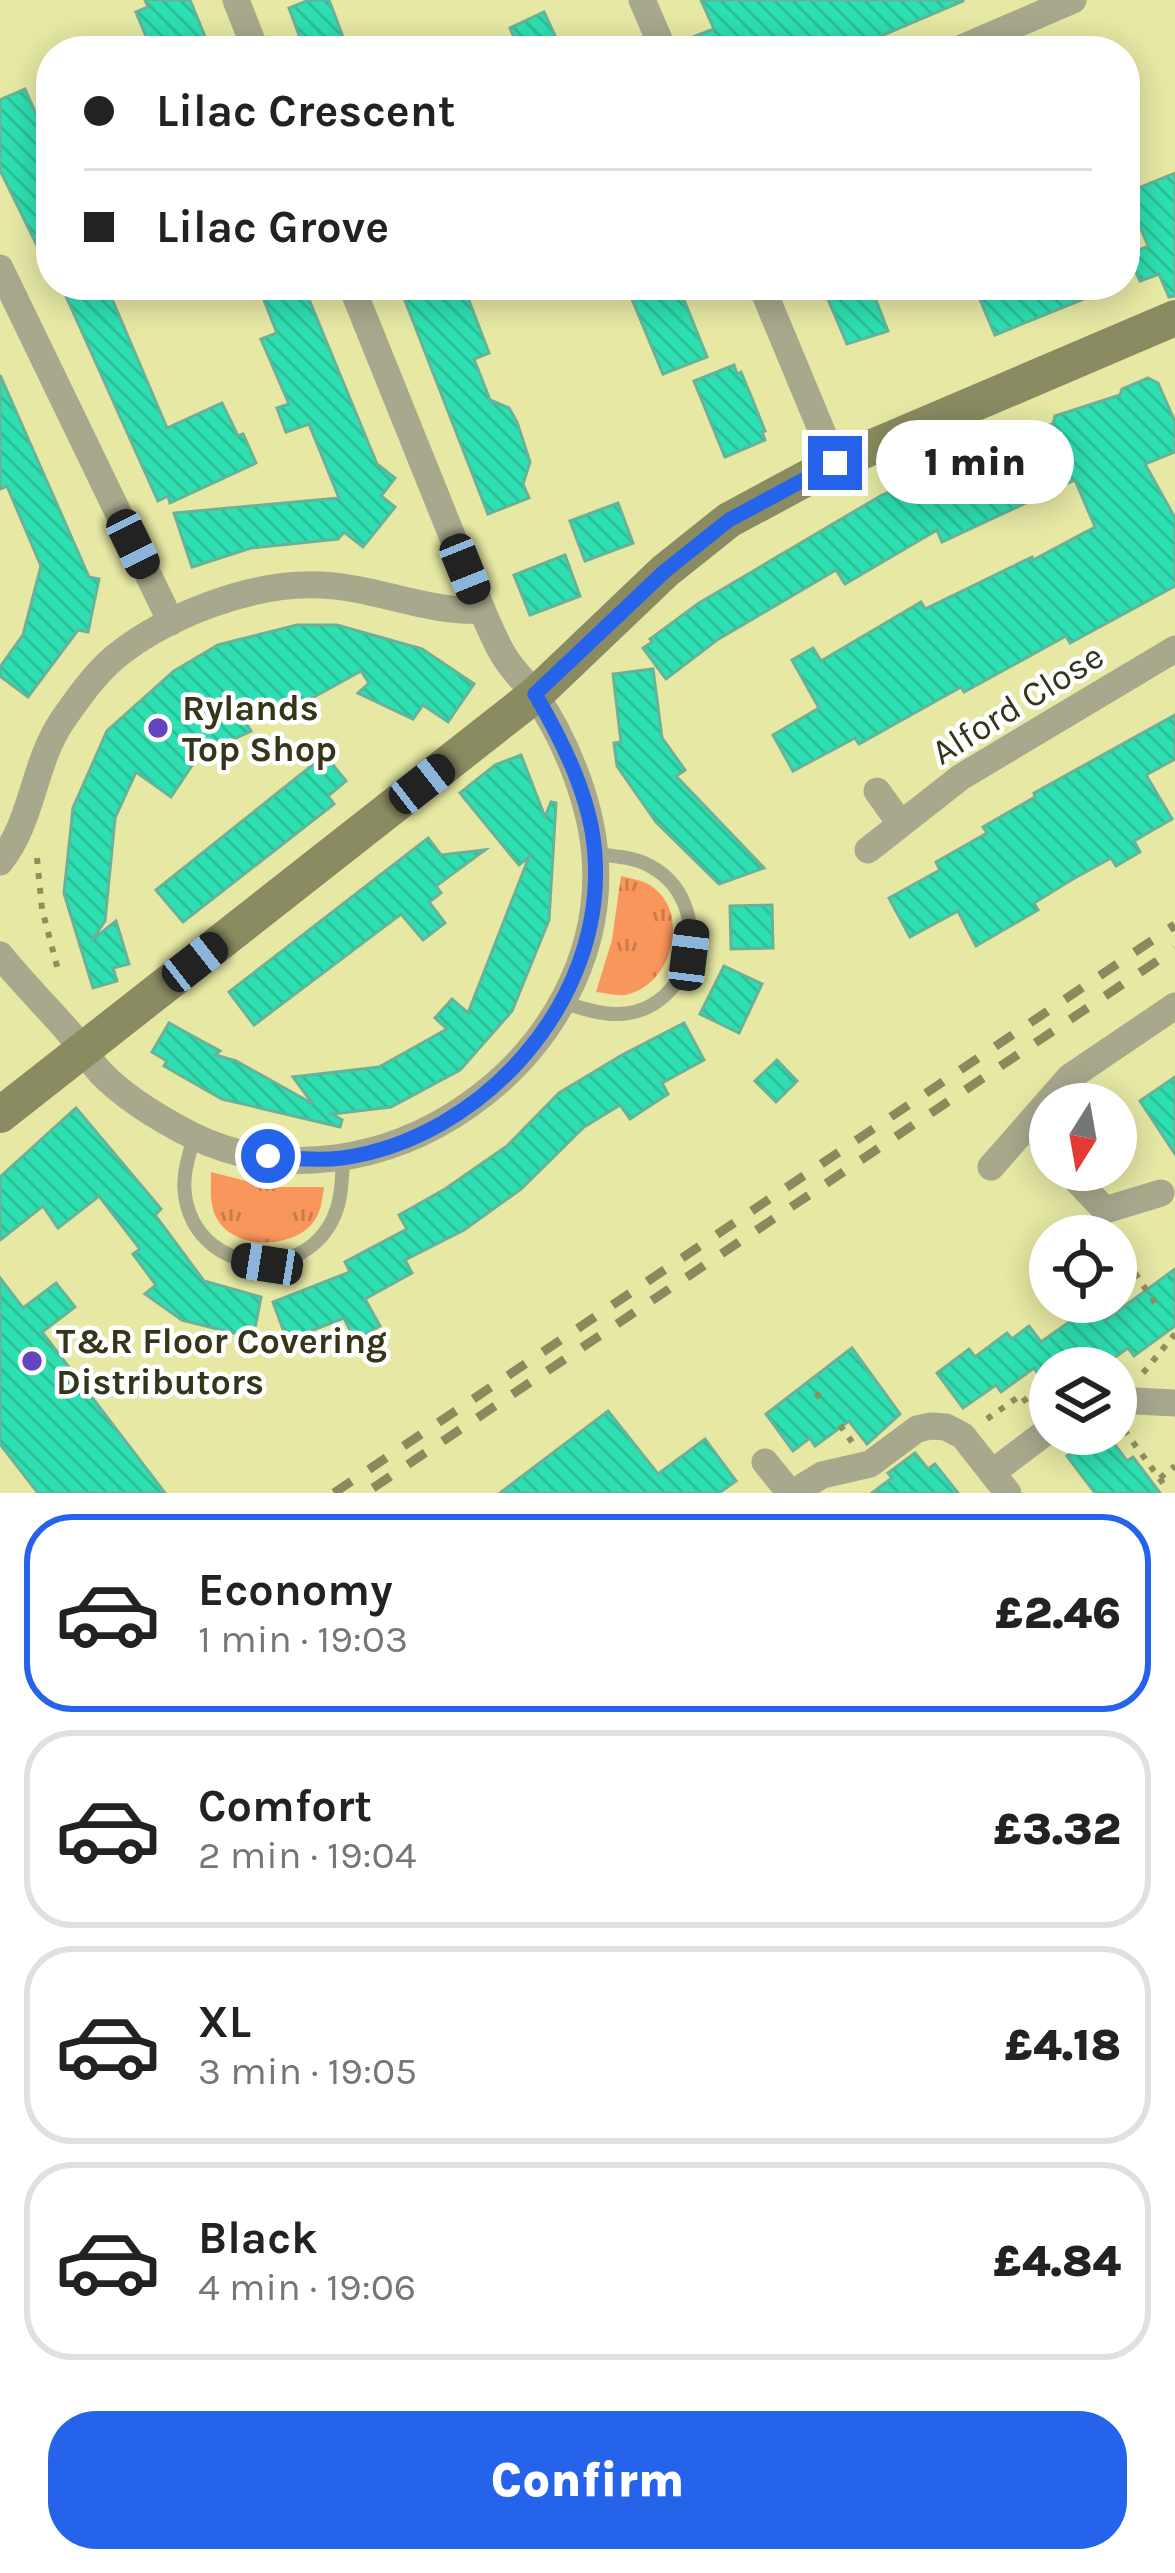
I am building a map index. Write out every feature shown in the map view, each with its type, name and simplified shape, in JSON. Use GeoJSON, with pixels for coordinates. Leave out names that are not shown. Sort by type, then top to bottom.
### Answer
{"type":"FeatureCollection","features":[{"type":"Feature","properties":{"kind":"street"},"geometry":{"type":"LineString","coordinates":[[236,0],[250,36]]}},
{"type":"Feature","properties":{"kind":"street"},"geometry":{"type":"LineString","coordinates":[[642,0],[658,36]]}},
{"type":"Feature","properties":{"kind":"street"},"geometry":{"type":"LineString","coordinates":[[990,36],[1073,0]]}},
{"type":"Feature","properties":{"kind":"street"},"geometry":{"type":"LineString","coordinates":[[0,268],[171,622]]}},
{"type":"Feature","properties":{"kind":"street"},"geometry":{"type":"LineString","coordinates":[[0,956],[123,1093],[194,1137],[268,1156],[343,1158],[424,1134],[493,1089],[521,1061],[561,1002],[587,938],[595,892],[596,854],[586,812],[559,735],[535,694],[505,658],[482,610],[357,300]]}},
{"type":"Feature","properties":{"kind":"street"},"geometry":{"type":"LineString","coordinates":[[767,300],[835,463]]}},
{"type":"Feature","properties":{"kind":"street"},"geometry":{"type":"LineString","coordinates":[[0,1115],[77,1043],[535,694],[665,571],[729,520],[835,463],[1175,318]]}},
{"type":"Feature","properties":{"kind":"street"},"geometry":{"type":"LineString","coordinates":[[0,862],[15,844],[41,767],[68,713],[116,656],[171,622],[272,588],[318,585],[372,591],[451,612],[482,610]]}},
{"type":"Feature","properties":{"kind":"street","name":"Alford Close"},"geometry":{"type":"LineString","coordinates":[[868,850],[961,777],[1175,649]]}},
{"type":"Feature","properties":{"kind":"street"},"geometry":{"type":"LineString","coordinates":[[877,790],[900,823]]}},
{"type":"Feature","properties":{"kind":"street"},"geometry":{"type":"LineString","coordinates":[[1065,1083],[1175,1006]]}},
{"type":"Feature","properties":{"kind":"street"},"geometry":{"type":"LineString","coordinates":[[991,1167],[1029,1124]]}},
{"type":"Feature","properties":{"kind":"street"},"geometry":{"type":"LineString","coordinates":[[1087,1191],[1105,1210],[1161,1193]]}},
{"type":"Feature","properties":{"kind":"street"},"geometry":{"type":"LineString","coordinates":[[1137,1405],[1175,1403]]}},
{"type":"Feature","properties":{"kind":"street"},"geometry":{"type":"LineString","coordinates":[[764,1462],[792,1493],[822,1475],[870,1464],[917,1430],[931,1426],[960,1434],[1001,1483],[1029,1452]]}},
{"type":"Feature","properties":{"kind":"lane"},"geometry":{"type":"LineString","coordinates":[[561,1002],[620,1015],[644,1008],[678,979],[689,955],[693,928],[688,908],[673,885],[635,859],[596,854]]}},
{"type":"Feature","properties":{"kind":"lane"},"geometry":{"type":"LineString","coordinates":[[194,1137],[184,1177],[190,1215],[220,1252],[267,1264],[308,1250],[325,1232],[335,1213],[343,1158]]}},
{"type":"Feature","properties":{"kind":"path"},"geometry":{"type":"LineString","coordinates":[[37,851],[42,909],[77,1043]]}},
{"type":"Feature","properties":{"kind":"path"},"geometry":{"type":"LineString","coordinates":[[1137,1276],[1156,1303]]}},
{"type":"Feature","properties":{"kind":"path"},"geometry":{"type":"LineString","coordinates":[[1137,1381],[1174,1330]]}},
{"type":"Feature","properties":{"kind":"path"},"geometry":{"type":"LineString","coordinates":[[816,1393],[824,1403]]}},
{"type":"Feature","properties":{"kind":"path"},"geometry":{"type":"LineString","coordinates":[[960,1434],[1021,1395],[1029,1405]]}},
{"type":"Feature","properties":{"kind":"path"},"geometry":{"type":"LineString","coordinates":[[1137,1438],[1168,1490]]}},
{"type":"Feature","properties":{"kind":"path"},"geometry":{"type":"LineString","coordinates":[[1160,1478],[1175,1466]]}},
{"type":"Feature","properties":{"kind":"green space"},"geometry":{"type":"Polygon","coordinates":[[[621,876],[648,884],[662,896],[673,928],[665,963],[655,978],[642,989],[622,995],[596,992],[612,940],[621,876]]]}},
{"type":"Feature","properties":{"kind":"green space"},"geometry":{"type":"Polygon","coordinates":[[[211,1172],[270,1187],[324,1187],[319,1211],[312,1224],[290,1238],[249,1241],[225,1229],[214,1214],[211,1172]]]}},
{"type":"Feature","properties":{"kind":"building"},"geometry":{"type":"Polygon","coordinates":[[[145,0],[190,0],[205,36],[146,36],[136,12],[148,7],[145,0]]]}},
{"type":"Feature","properties":{"kind":"building"},"geometry":{"type":"Polygon","coordinates":[[[309,0],[329,0],[343,36],[299,36],[289,8],[309,0]]]}},
{"type":"Feature","properties":{"kind":"building"},"geometry":{"type":"Polygon","coordinates":[[[701,0],[963,0],[881,36],[696,36],[714,29],[701,0]]]}},
{"type":"Feature","properties":{"kind":"building"},"geometry":{"type":"Polygon","coordinates":[[[544,12],[555,36],[513,36],[510,28],[544,12]]]}},
{"type":"Feature","properties":{"kind":"building"},"geometry":{"type":"Polygon","coordinates":[[[25,89],[36,114],[36,243],[0,170],[0,100],[25,89]]]}},
{"type":"Feature","properties":{"kind":"building"},"geometry":{"type":"Polygon","coordinates":[[[1175,173],[1175,296],[1169,297],[1159,274],[1140,281],[1140,250],[1148,246],[1140,227],[1140,187],[1175,173]]]}},
{"type":"Feature","properties":{"kind":"building"},"geometry":{"type":"Polygon","coordinates":[[[68,300],[112,300],[167,428],[222,403],[256,463],[170,503],[168,496],[158,501],[68,300]]]}},
{"type":"Feature","properties":{"kind":"building"},"geometry":{"type":"Polygon","coordinates":[[[264,300],[309,300],[377,464],[395,478],[381,496],[395,507],[363,547],[344,532],[338,539],[251,548],[192,567],[174,513],[339,498],[309,424],[286,432],[277,408],[289,404],[261,339],[277,333],[264,300]]]}},
{"type":"Feature","properties":{"kind":"building"},"geometry":{"type":"Polygon","coordinates":[[[405,300],[469,300],[489,353],[474,359],[490,400],[509,408],[517,422],[530,462],[523,484],[529,498],[488,514],[405,300]]]}},
{"type":"Feature","properties":{"kind":"building"},"geometry":{"type":"Polygon","coordinates":[[[632,300],[684,300],[707,357],[663,374],[632,300]]]}},
{"type":"Feature","properties":{"kind":"building"},"geometry":{"type":"Polygon","coordinates":[[[828,300],[876,300],[888,331],[847,344],[828,300]]]}},
{"type":"Feature","properties":{"kind":"building"},"geometry":{"type":"Polygon","coordinates":[[[980,300],[1081,300],[995,335],[980,300]]]}},
{"type":"Feature","properties":{"kind":"building"},"geometry":{"type":"Polygon","coordinates":[[[734,365],[753,401],[765,440],[725,457],[694,381],[734,365]]]}},
{"type":"Feature","properties":{"kind":"building"},"geometry":{"type":"Polygon","coordinates":[[[0,375],[89,577],[99,579],[88,632],[78,630],[28,697],[0,676],[0,667],[23,635],[41,566],[7,486],[0,489],[0,375]]]}},
{"type":"Feature","properties":{"kind":"building"},"geometry":{"type":"Polygon","coordinates":[[[1148,378],[1158,383],[1175,422],[1175,452],[1145,464],[1175,518],[1175,586],[1070,643],[1066,636],[859,744],[855,738],[793,771],[773,735],[819,708],[792,660],[813,648],[821,661],[921,602],[925,609],[1095,527],[1075,480],[942,542],[937,530],[845,584],[836,570],[717,640],[666,679],[643,648],[699,603],[882,495],[916,481],[917,475],[985,452],[987,446],[1013,435],[1053,424],[1055,416],[1120,395],[1122,389],[1148,378]]]}},
{"type":"Feature","properties":{"kind":"building"},"geometry":{"type":"Polygon","coordinates":[[[618,503],[633,543],[585,561],[570,521],[618,503]]]}},
{"type":"Feature","properties":{"kind":"building"},"geometry":{"type":"Polygon","coordinates":[[[565,555],[580,596],[530,615],[514,575],[565,555]]]}},
{"type":"Feature","properties":{"kind":"building"},"geometry":{"type":"Polygon","coordinates":[[[297,625],[337,625],[422,649],[474,684],[448,722],[423,705],[413,719],[358,693],[369,683],[361,671],[296,707],[284,704],[291,712],[246,723],[251,731],[199,755],[171,797],[136,772],[115,818],[105,921],[92,940],[116,921],[129,964],[113,968],[117,981],[93,988],[64,893],[73,808],[107,731],[174,671],[218,645],[297,625]]]}},
{"type":"Feature","properties":{"kind":"building"},"geometry":{"type":"Polygon","coordinates":[[[653,669],[662,738],[685,770],[676,776],[764,868],[719,884],[656,822],[617,766],[614,743],[621,742],[613,674],[653,669]]]}},
{"type":"Feature","properties":{"kind":"building"},"geometry":{"type":"Polygon","coordinates":[[[1175,715],[1175,759],[1146,775],[1172,819],[1134,841],[1140,852],[1116,866],[1111,858],[1073,879],[1034,903],[1038,910],[976,946],[958,911],[910,937],[889,898],[940,870],[936,862],[987,833],[983,827],[1035,797],[1034,793],[1175,715]]]}},
{"type":"Feature","properties":{"kind":"building"},"geometry":{"type":"Polygon","coordinates":[[[325,755],[346,781],[328,796],[334,804],[183,922],[156,890],[325,755]]]}},
{"type":"Feature","properties":{"kind":"building"},"geometry":{"type":"Polygon","coordinates":[[[521,755],[545,817],[551,802],[556,803],[549,920],[512,1011],[460,1070],[391,1107],[332,1114],[342,1120],[340,1127],[222,1099],[164,1066],[167,1061],[152,1052],[169,1023],[220,1051],[215,1055],[236,1061],[313,1104],[293,1077],[379,1067],[447,1029],[435,1018],[452,999],[468,1013],[529,857],[519,865],[460,793],[495,765],[521,755]]]}},
{"type":"Feature","properties":{"kind":"building"},"geometry":{"type":"Polygon","coordinates":[[[428,838],[441,855],[485,850],[436,886],[441,893],[429,902],[445,923],[423,940],[401,914],[254,1025],[229,992],[428,838]]]}},
{"type":"Feature","properties":{"kind":"building"},"geometry":{"type":"Polygon","coordinates":[[[772,905],[773,948],[731,949],[730,906],[772,905]]]}},
{"type":"Feature","properties":{"kind":"building"},"geometry":{"type":"Polygon","coordinates":[[[724,966],[762,984],[739,1033],[700,1014],[724,966]]]}},
{"type":"Feature","properties":{"kind":"building"},"geometry":{"type":"Polygon","coordinates":[[[684,1023],[704,1060],[662,1083],[668,1094],[630,1119],[620,1105],[584,1127],[521,1189],[464,1230],[405,1260],[412,1273],[365,1299],[380,1326],[355,1340],[344,1318],[287,1340],[273,1302],[350,1272],[345,1262],[407,1229],[399,1215],[507,1146],[559,1093],[684,1023]]]}},
{"type":"Feature","properties":{"kind":"building"},"geometry":{"type":"Polygon","coordinates":[[[777,1060],[797,1081],[776,1102],[755,1081],[777,1060]]]}},
{"type":"Feature","properties":{"kind":"building"},"geometry":{"type":"Polygon","coordinates":[[[1175,1077],[1175,1154],[1140,1101],[1175,1077]]]}},
{"type":"Feature","properties":{"kind":"building"},"geometry":{"type":"Polygon","coordinates":[[[76,1108],[161,1209],[155,1215],[204,1281],[261,1297],[253,1338],[182,1320],[145,1294],[156,1285],[133,1254],[140,1249],[99,1196],[58,1228],[43,1206],[0,1240],[0,1177],[76,1108]]]}},
{"type":"Feature","properties":{"kind":"building"},"geometry":{"type":"Polygon","coordinates":[[[1175,1269],[1175,1326],[1137,1354],[1137,1347],[1029,1347],[1029,1372],[1001,1392],[996,1385],[963,1408],[937,1373],[969,1349],[975,1357],[1007,1333],[1012,1339],[1029,1326],[1041,1342],[1068,1323],[1137,1323],[1137,1297],[1175,1269]]]}},
{"type":"Feature","properties":{"kind":"building","name":"T&R Floor Covering Distributors"},"geometry":{"type":"Polygon","coordinates":[[[0,1278],[23,1308],[56,1283],[75,1307],[42,1332],[165,1493],[38,1493],[0,1444],[0,1278]]]}},
{"type":"Feature","properties":{"kind":"building"},"geometry":{"type":"Polygon","coordinates":[[[852,1348],[900,1414],[867,1444],[849,1421],[815,1446],[810,1438],[793,1451],[766,1414],[852,1348]]]}},
{"type":"Feature","properties":{"kind":"building"},"geometry":{"type":"Polygon","coordinates":[[[608,1411],[658,1474],[705,1439],[736,1481],[719,1493],[500,1493],[608,1411]]]}},
{"type":"Feature","properties":{"kind":"building"},"geometry":{"type":"Polygon","coordinates":[[[915,1453],[928,1469],[935,1464],[958,1493],[872,1493],[892,1478],[888,1473],[915,1453]]]}},
{"type":"Feature","properties":{"kind":"building"},"geometry":{"type":"Polygon","coordinates":[[[1123,1455],[1127,1461],[1133,1457],[1160,1493],[1095,1493],[1067,1456],[1123,1455]]]}},
{"type":"Feature","properties":{"kind":"railway"},"geometry":{"type":"LineString","coordinates":[[334,1493],[1175,925]]}},
{"type":"Feature","properties":{"kind":"railway"},"geometry":{"type":"LineString","coordinates":[[373,1488],[1175,949]]}},
{"type":"Feature","properties":{"kind":"place","name":"Rylands Top Shop"},"geometry":{"type":"Point","coordinates":[158,728]}},
{"type":"Feature","properties":{"kind":"place","name":"T&R Floor Covering Distributors"},"geometry":{"type":"Point","coordinates":[32,1361]}},
{"type":"Feature","properties":{"kind":"route"},"geometry":{"type":"LineString","coordinates":[[268,1156],[343,1158],[424,1134],[493,1089],[521,1061],[544,1031],[573,977],[587,938],[595,892],[596,854],[586,812],[559,735],[535,694],[665,571],[729,520],[835,463]]}}]}
